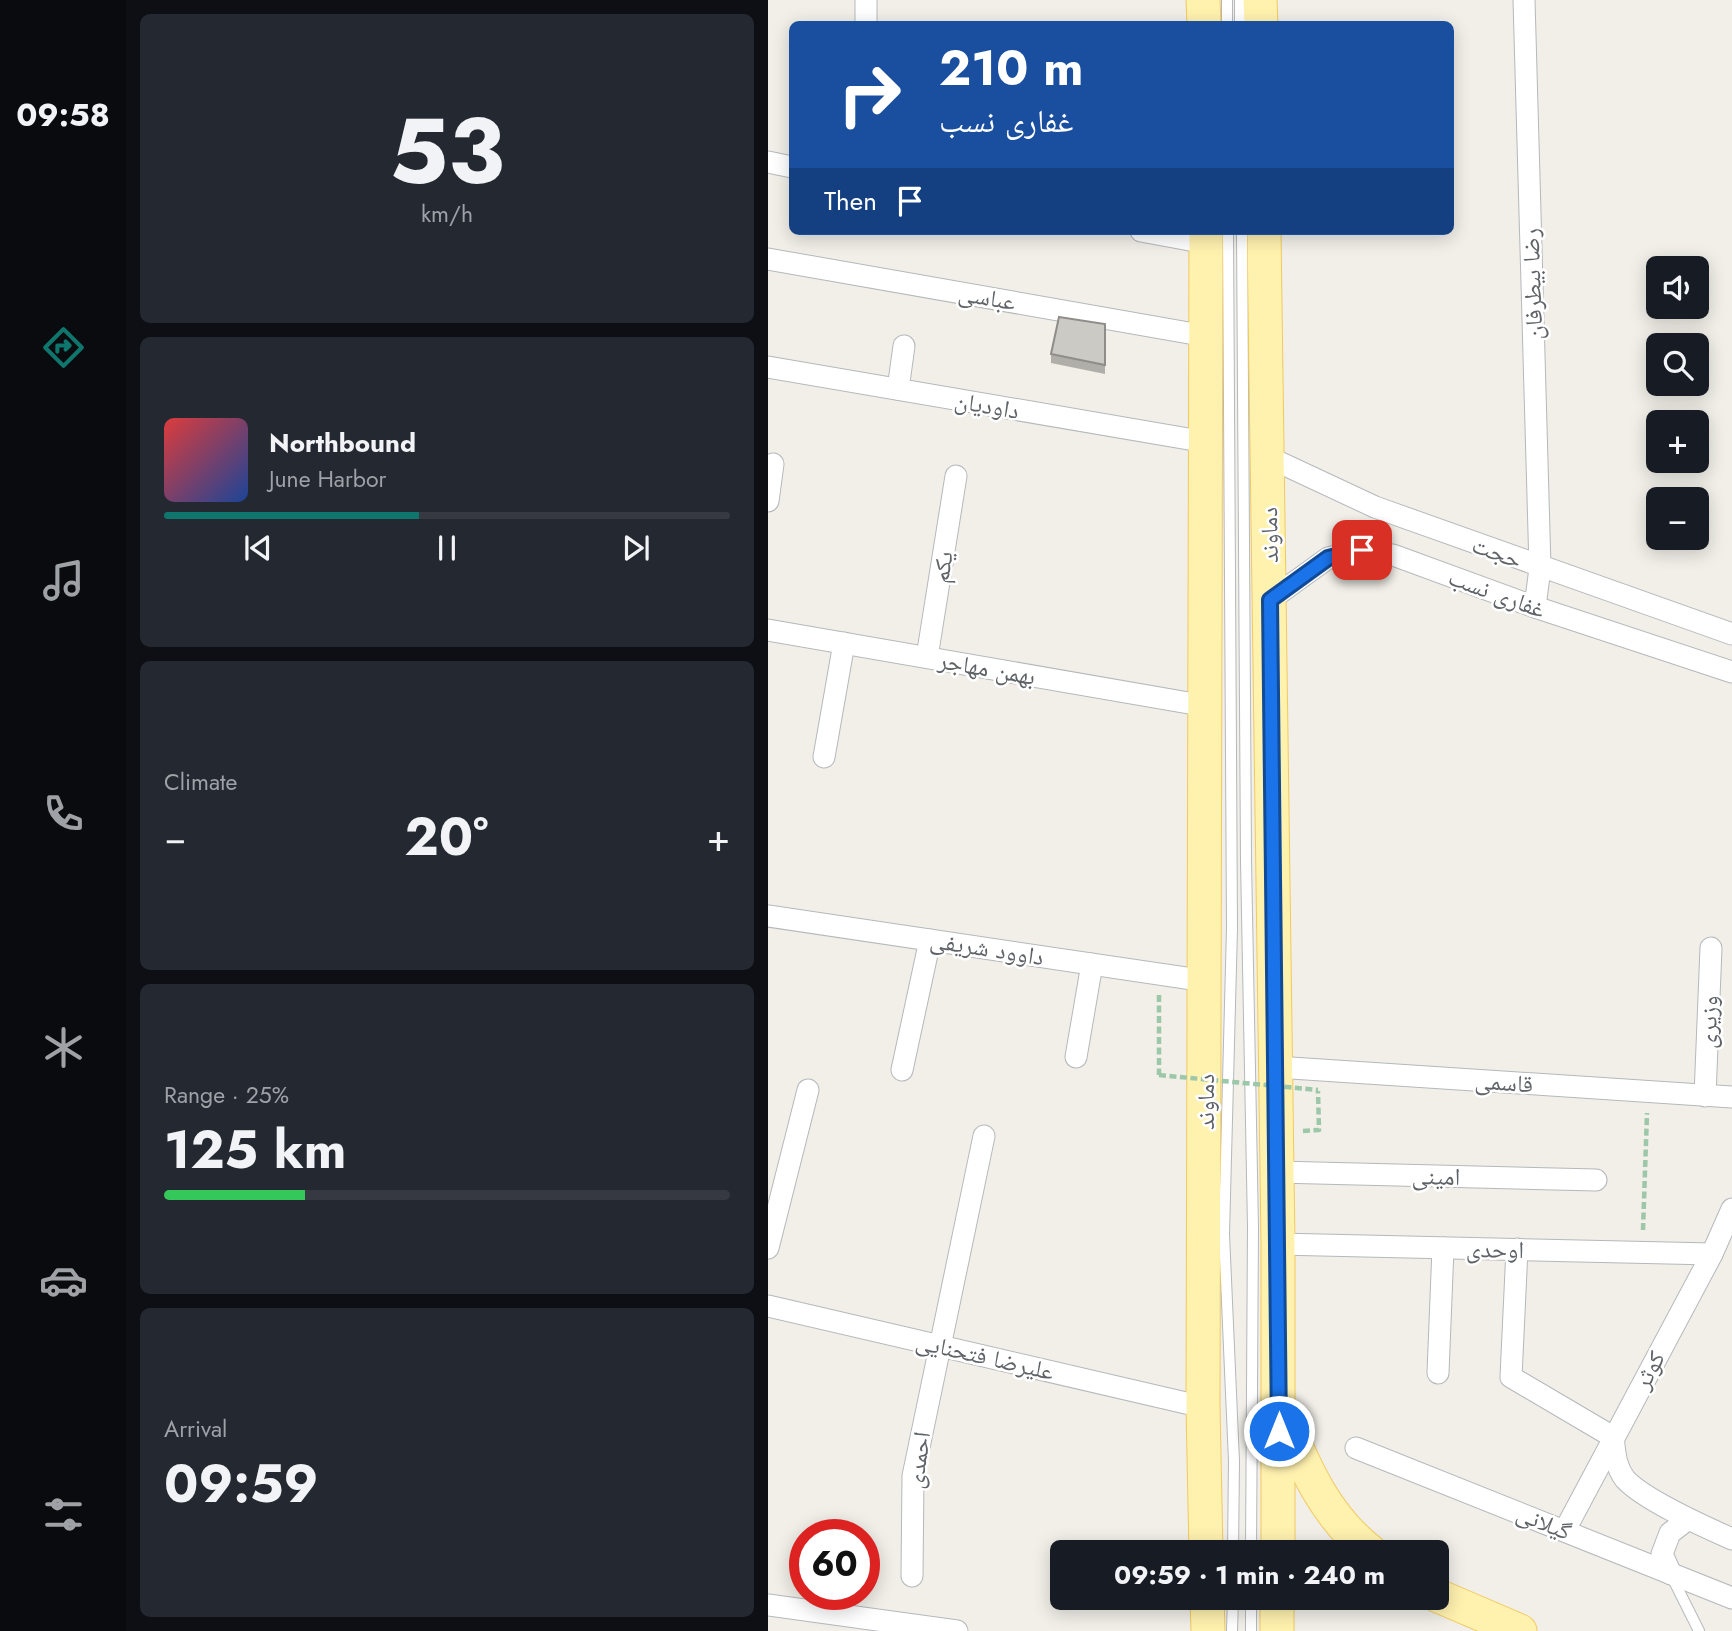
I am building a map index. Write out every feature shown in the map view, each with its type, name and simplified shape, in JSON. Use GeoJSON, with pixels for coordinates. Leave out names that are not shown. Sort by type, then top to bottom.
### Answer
{"type":"FeatureCollection","features":[{"type":"Feature","properties":{"kind":"main road"},"geometry":{"type":"LineString","coordinates":[[1203,0],[1204,21]]}},
{"type":"Feature","properties":{"kind":"main road"},"geometry":{"type":"LineString","coordinates":[[1260,0],[1261,21]]}},
{"type":"Feature","properties":{"kind":"main road","name":"دماوند"},"geometry":{"type":"LineString","coordinates":[[1206,1540],[1203,1407],[1206,336],[1213,235]]}},
{"type":"Feature","properties":{"kind":"main road","name":"دماوند"},"geometry":{"type":"LineString","coordinates":[[1264,235],[1278,1244],[1277,1540]]}},
{"type":"Feature","properties":{"kind":"main road"},"geometry":{"type":"LineString","coordinates":[[1279,1407],[1314,1488],[1355,1540]]}},
{"type":"Feature","properties":{"kind":"main road"},"geometry":{"type":"LineString","coordinates":[[1449,1601],[1520,1631]]}},
{"type":"Feature","properties":{"kind":"main road"},"geometry":{"type":"LineString","coordinates":[[1207,1610],[1208,1631]]}},
{"type":"Feature","properties":{"kind":"main road"},"geometry":{"type":"LineString","coordinates":[[1277,1610],[1277,1631]]}},
{"type":"Feature","properties":{"kind":"street"},"geometry":{"type":"LineString","coordinates":[[865,0],[865,21]]}},
{"type":"Feature","properties":{"kind":"street","name":"رضا بیطرفان"},"geometry":{"type":"LineString","coordinates":[[1524,0],[1540,568],[1535,607]]}},
{"type":"Feature","properties":{"kind":"street"},"geometry":{"type":"LineString","coordinates":[[768,162],[789,166]]}},
{"type":"Feature","properties":{"kind":"street","name":"عباسی"},"geometry":{"type":"LineString","coordinates":[[768,259],[1206,336]]}},
{"type":"Feature","properties":{"kind":"street"},"geometry":{"type":"LineString","coordinates":[[898,389],[904,345]]}},
{"type":"Feature","properties":{"kind":"street","name":"داودیان"},"geometry":{"type":"LineString","coordinates":[[768,367],[1206,442]]}},
{"type":"Feature","properties":{"kind":"street","name":"حجت"},"geometry":{"type":"LineString","coordinates":[[1268,457],[1375,507],[1540,568],[1732,634]]}},
{"type":"Feature","properties":{"kind":"street"},"geometry":{"type":"LineString","coordinates":[[768,501],[773,464]]}},
{"type":"Feature","properties":{"kind":"street","name":"یکم"},"geometry":{"type":"LineString","coordinates":[[927,657],[956,477]]}},
{"type":"Feature","properties":{"kind":"street","name":"غفاری نسب"},"geometry":{"type":"LineString","coordinates":[[1270,600],[1328,558],[1362,550],[1393,555],[1535,607],[1732,673]]}},
{"type":"Feature","properties":{"kind":"street","name":"بهمن مهاجر"},"geometry":{"type":"LineString","coordinates":[[768,630],[1206,706]]}},
{"type":"Feature","properties":{"kind":"street"},"geometry":{"type":"LineString","coordinates":[[824,757],[844,643]]}},
{"type":"Feature","properties":{"kind":"street","name":"داوود شریفی"},"geometry":{"type":"LineString","coordinates":[[768,916],[1206,981]]}},
{"type":"Feature","properties":{"kind":"street"},"geometry":{"type":"LineString","coordinates":[[902,1070],[930,940]]}},
{"type":"Feature","properties":{"kind":"street","name":"وزیری"},"geometry":{"type":"LineString","coordinates":[[1705,1096],[1711,948]]}},
{"type":"Feature","properties":{"kind":"street"},"geometry":{"type":"LineString","coordinates":[[1076,1057],[1092,964]]}},
{"type":"Feature","properties":{"kind":"street","name":"قاسمی"},"geometry":{"type":"LineString","coordinates":[[1276,1066],[1732,1097]]}},
{"type":"Feature","properties":{"kind":"street"},"geometry":{"type":"LineString","coordinates":[[768,1248],[808,1090]]}},
{"type":"Feature","properties":{"kind":"street","name":"احمدی"},"geometry":{"type":"LineString","coordinates":[[912,1576],[913,1476],[984,1136]]}},
{"type":"Feature","properties":{"kind":"street","name":"امینی"},"geometry":{"type":"LineString","coordinates":[[1277,1172],[1596,1180]]}},
{"type":"Feature","properties":{"kind":"street","name":"کوثر"},"geometry":{"type":"LineString","coordinates":[[1565,1530],[1712,1254],[1732,1209]]}},
{"type":"Feature","properties":{"kind":"street","name":"اوحدی"},"geometry":{"type":"LineString","coordinates":[[1278,1244],[1712,1254]]}},
{"type":"Feature","properties":{"kind":"street"},"geometry":{"type":"LineString","coordinates":[[1438,1373],[1443,1248]]}},
{"type":"Feature","properties":{"kind":"street"},"geometry":{"type":"LineString","coordinates":[[1517,1249],[1511,1377],[1613,1437],[1615,1461],[1626,1480],[1687,1520],[1732,1539]]}},
{"type":"Feature","properties":{"kind":"street","name":"علیرضا فتحنایی"},"geometry":{"type":"LineString","coordinates":[[768,1306],[1203,1407]]}},
{"type":"Feature","properties":{"kind":"street","name":"گیلانی"},"geometry":{"type":"LineString","coordinates":[[1356,1448],[1732,1598]]}},
{"type":"Feature","properties":{"kind":"street"},"geometry":{"type":"LineString","coordinates":[[1671,1574],[1662,1554],[1670,1532],[1687,1520]]}},
{"type":"Feature","properties":{"kind":"street"},"geometry":{"type":"LineString","coordinates":[[768,1605],[957,1631]]}},
{"type":"Feature","properties":{"kind":"lane"},"geometry":{"type":"LineString","coordinates":[[1226,0],[1227,21]]}},
{"type":"Feature","properties":{"kind":"lane"},"geometry":{"type":"LineString","coordinates":[[1240,0],[1240,21]]}},
{"type":"Feature","properties":{"kind":"lane"},"geometry":{"type":"LineString","coordinates":[[1213,235],[1232,928],[1224,1234],[1234,1461],[1233,1540]]}},
{"type":"Feature","properties":{"kind":"lane"},"geometry":{"type":"LineString","coordinates":[[1242,235],[1246,848],[1253,1227],[1251,1540]]}},
{"type":"Feature","properties":{"kind":"lane"},"geometry":{"type":"LineString","coordinates":[[1671,1574],[1699,1631]]}},
{"type":"Feature","properties":{"kind":"lane"},"geometry":{"type":"LineString","coordinates":[[1232,1631],[1233,1610]]}},
{"type":"Feature","properties":{"kind":"lane"},"geometry":{"type":"LineString","coordinates":[[1251,1610],[1251,1631]]}},
{"type":"Feature","properties":{"kind":"path"},"geometry":{"type":"LineString","coordinates":[[1159,974],[1159,1075],[1318,1090],[1319,1130]]}},
{"type":"Feature","properties":{"kind":"path"},"geometry":{"type":"LineString","coordinates":[[1643,1252],[1647,1092]]}},
{"type":"Feature","properties":{"kind":"building"},"geometry":{"type":"Polygon","coordinates":[[[1059,317],[1105,324],[1105,365],[1051,354],[1059,317]]]}},
{"type":"Feature","properties":{"kind":"route"},"geometry":{"type":"LineString","coordinates":[[1279,1431],[1270,600],[1294,580],[1328,558],[1362,550]]}}]}
